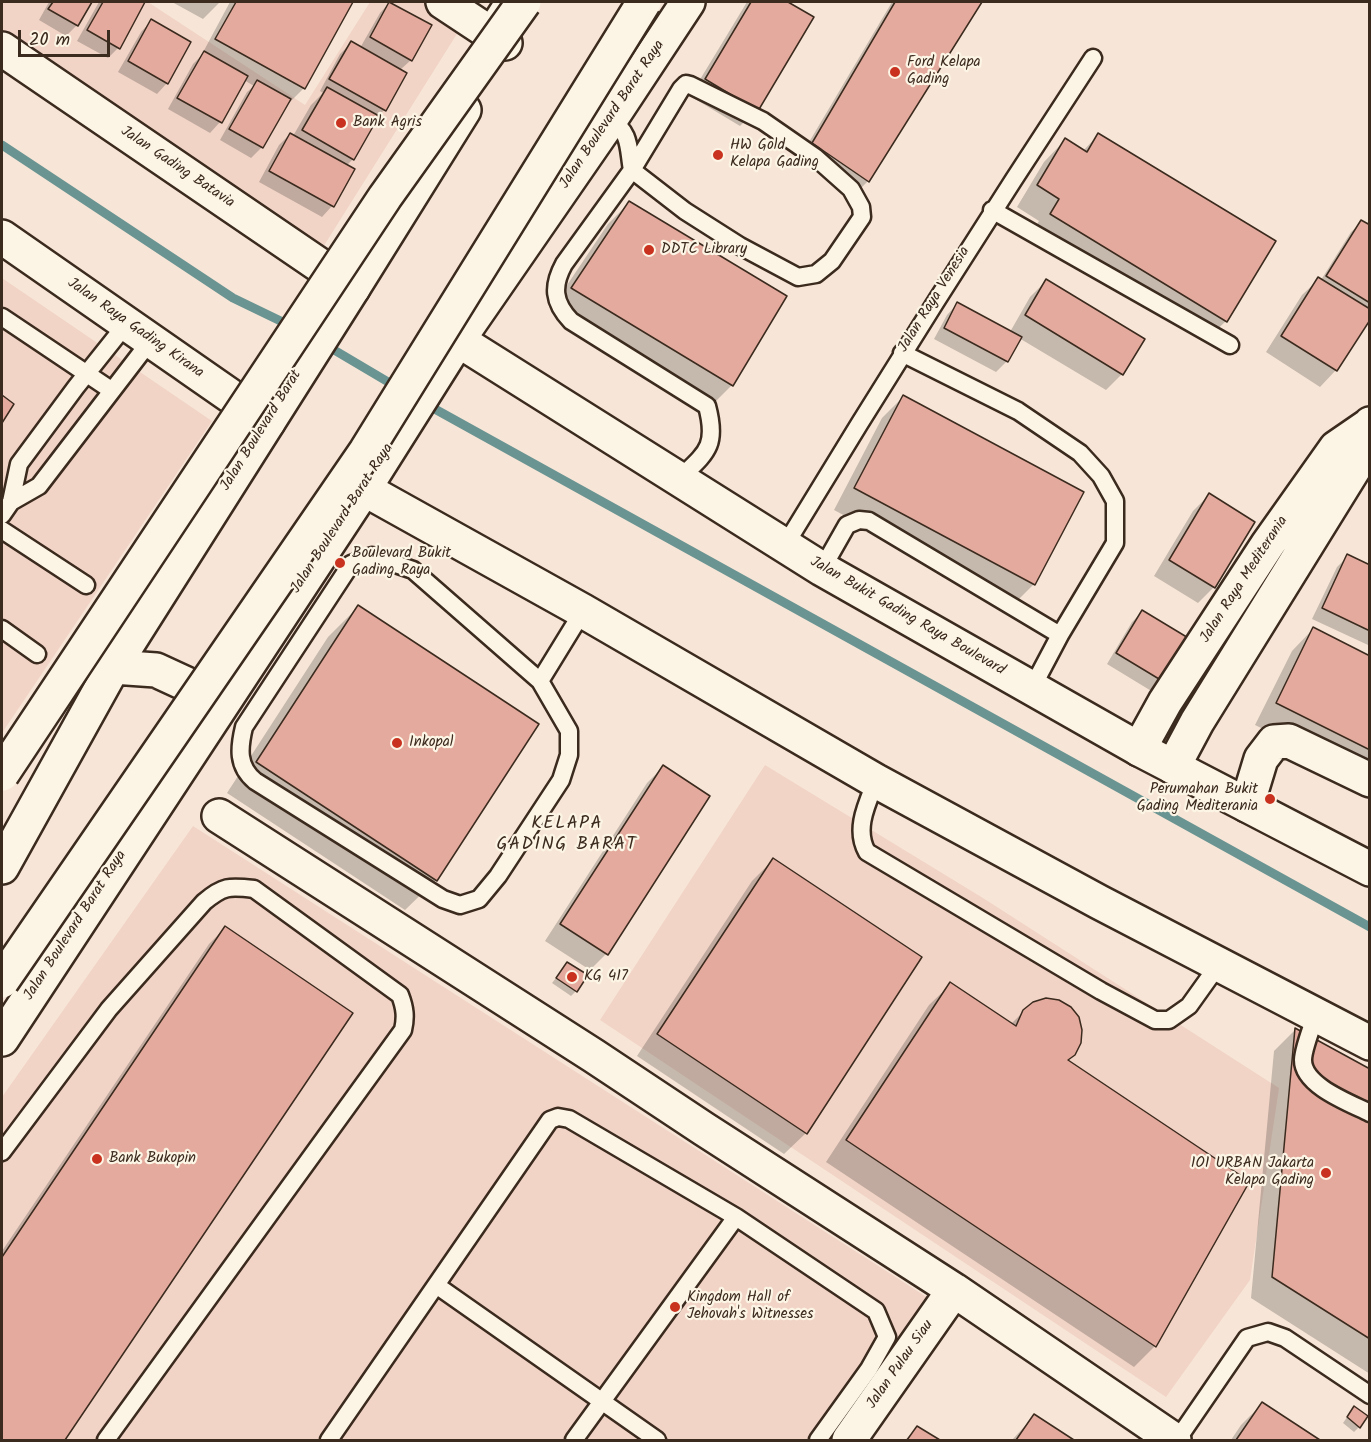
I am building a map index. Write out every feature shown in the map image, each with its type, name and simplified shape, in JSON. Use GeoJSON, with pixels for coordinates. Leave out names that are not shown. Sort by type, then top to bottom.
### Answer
{"type":"FeatureCollection","features":[{"type":"Feature","properties":{"kind":"main road"},"geometry":{"type":"LineString","coordinates":[[443,2],[495,36]]}},
{"type":"Feature","properties":{"kind":"main road"},"geometry":{"type":"LineString","coordinates":[[2,774],[385,197],[524,2]]}},
{"type":"Feature","properties":{"kind":"main road","name":"Jalan Boulevard Barat"},"geometry":{"type":"LineString","coordinates":[[2,867],[112,667],[333,319],[342,281],[495,36],[531,2]]}},
{"type":"Feature","properties":{"kind":"main road"},"geometry":{"type":"LineString","coordinates":[[2,981],[366,451],[644,2]]}},
{"type":"Feature","properties":{"kind":"main road","name":"Jalan Boulevard Barat Raya"},"geometry":{"type":"LineString","coordinates":[[2,1039],[230,719],[364,489],[453,347],[610,120],[688,2]]}},
{"type":"Feature","properties":{"kind":"main road","name":"Jalan Gading Batavia"},"geometry":{"type":"LineString","coordinates":[[2,49],[342,281]]}},
{"type":"Feature","properties":{"kind":"main road","name":"Jalan Raya Gading Kirana"},"geometry":{"type":"LineString","coordinates":[[2,237],[139,331],[274,411]]}},
{"type":"Feature","properties":{"kind":"main road","name":"Jalan Bukit Gading Raya Boulevard"},"geometry":{"type":"LineString","coordinates":[[453,347],[822,569],[1139,748],[1370,869]]}},
{"type":"Feature","properties":{"kind":"main road","name":"Jalan Raya Mediterania"},"geometry":{"type":"LineString","coordinates":[[1173,766],[1354,460],[1369,425]]}},
{"type":"Feature","properties":{"kind":"main road","name":"Jalan Raya Mediterania"},"geometry":{"type":"LineString","coordinates":[[1139,748],[1268,544],[1354,460]]}},
{"type":"Feature","properties":{"kind":"main road"},"geometry":{"type":"LineString","coordinates":[[364,489],[583,611],[876,781],[1370,1043]]}},
{"type":"Feature","properties":{"kind":"main road"},"geometry":{"type":"LineString","coordinates":[[1244,581],[1272,599]]}},
{"type":"Feature","properties":{"kind":"main road"},"geometry":{"type":"LineString","coordinates":[[112,667],[156,670],[195,688],[230,719]]}},
{"type":"Feature","properties":{"kind":"main road"},"geometry":{"type":"LineString","coordinates":[[1247,805],[1261,759],[1274,742],[1289,741],[1370,780]]}},
{"type":"Feature","properties":{"kind":"main road"},"geometry":{"type":"LineString","coordinates":[[219,816],[1180,1436]]}},
{"type":"Feature","properties":{"kind":"main road","name":"Jalan Pulau Siau"},"geometry":{"type":"LineString","coordinates":[[849,1440],[954,1290]]}},
{"type":"Feature","properties":{"kind":"lane"},"geometry":{"type":"LineString","coordinates":[[495,36],[503,2]]}},
{"type":"Feature","properties":{"kind":"lane","name":"Jalan Raya Venesia"},"geometry":{"type":"LineString","coordinates":[[775,541],[902,353],[992,210],[1093,58]]}},
{"type":"Feature","properties":{"kind":"lane"},"geometry":{"type":"LineString","coordinates":[[610,120],[622,126],[632,170],[685,211],[740,246],[798,277],[816,274],[832,261],[862,217],[861,207],[851,189],[815,157],[763,122],[686,84],[632,170],[564,264],[557,277],[556,290],[559,309],[570,321],[707,406],[712,424],[711,441],[689,487]]}},
{"type":"Feature","properties":{"kind":"lane"},"geometry":{"type":"LineString","coordinates":[[992,210],[1230,345]]}},
{"type":"Feature","properties":{"kind":"lane"},"geometry":{"type":"LineString","coordinates":[[2,317],[111,390]]}},
{"type":"Feature","properties":{"kind":"lane"},"geometry":{"type":"LineString","coordinates":[[6,509],[20,464],[87,374],[139,331]]}},
{"type":"Feature","properties":{"kind":"lane"},"geometry":{"type":"LineString","coordinates":[[6,509],[39,486],[111,390],[139,331]]}},
{"type":"Feature","properties":{"kind":"lane"},"geometry":{"type":"LineString","coordinates":[[902,353],[1018,411],[1080,453],[1101,476],[1115,501],[1115,543],[1060,635],[1032,688]]}},
{"type":"Feature","properties":{"kind":"lane"},"geometry":{"type":"LineString","coordinates":[[822,569],[847,525],[859,520],[869,521],[1060,635]]}},
{"type":"Feature","properties":{"kind":"lane"},"geometry":{"type":"LineString","coordinates":[[2,530],[86,585]]}},
{"type":"Feature","properties":{"kind":"lane"},"geometry":{"type":"LineString","coordinates":[[372,556],[413,570],[540,681],[569,731],[568,755],[561,780],[498,876],[479,899],[460,905],[433,893],[313,819],[245,773],[241,761],[241,739],[230,719],[351,564],[372,556]]}},
{"type":"Feature","properties":{"kind":"lane"},"geometry":{"type":"LineString","coordinates":[[540,681],[583,611]]}},
{"type":"Feature","properties":{"kind":"lane"},"geometry":{"type":"LineString","coordinates":[[2,629],[37,654]]}},
{"type":"Feature","properties":{"kind":"lane"},"geometry":{"type":"LineString","coordinates":[[876,781],[864,814],[861,840],[867,852],[1137,1011],[1155,1020],[1169,1020],[1189,1006],[1219,964]]}},
{"type":"Feature","properties":{"kind":"lane"},"geometry":{"type":"LineString","coordinates":[[2,1152],[109,1009],[204,902],[219,890],[232,886],[254,888],[400,995],[405,1006],[406,1018],[403,1030],[106,1440]]}},
{"type":"Feature","properties":{"kind":"lane"},"geometry":{"type":"LineString","coordinates":[[1316,1015],[1303,1060],[1306,1072],[1314,1082],[1327,1091],[1370,1113]]}},
{"type":"Feature","properties":{"kind":"lane"},"geometry":{"type":"LineString","coordinates":[[329,1440],[550,1120],[558,1117],[569,1119],[736,1217],[876,1311],[887,1336],[869,1369],[818,1440]]}},
{"type":"Feature","properties":{"kind":"lane"},"geometry":{"type":"LineString","coordinates":[[574,1440],[736,1217]]}},
{"type":"Feature","properties":{"kind":"lane"},"geometry":{"type":"LineString","coordinates":[[436,1285],[657,1440]]}},
{"type":"Feature","properties":{"kind":"lane"},"geometry":{"type":"LineString","coordinates":[[1180,1436],[1247,1338],[1268,1332],[1285,1338],[1370,1395]]}},
{"type":"Feature","properties":{"kind":"shaded area"},"geometry":{"type":"Polygon","coordinates":[[[2,2],[148,2],[305,105],[370,2],[477,2],[315,260],[2,52],[2,2]]]}},
{"type":"Feature","properties":{"kind":"shaded area"},"geometry":{"type":"Polygon","coordinates":[[[2,278],[212,421],[2,733],[2,278]]]}},
{"type":"Feature","properties":{"kind":"shaded area"},"geometry":{"type":"Polygon","coordinates":[[[765,765],[983,898],[1279,1088],[1250,1280],[1166,1397],[600,1020],[765,765]]]}},
{"type":"Feature","properties":{"kind":"shaded area"},"geometry":{"type":"Polygon","coordinates":[[[193,826],[936,1303],[842,1440],[2,1440],[2,1097],[193,826]]]}},
{"type":"Feature","properties":{"kind":"building"},"geometry":{"type":"Polygon","coordinates":[[[53,2],[92,2],[78,26],[48,9],[53,2]]]}},
{"type":"Feature","properties":{"kind":"building"},"geometry":{"type":"Polygon","coordinates":[[[103,2],[145,2],[120,49],[87,30],[103,2]]]}},
{"type":"Feature","properties":{"kind":"building"},"geometry":{"type":"Polygon","coordinates":[[[236,2],[353,2],[305,89],[215,39],[236,2]]]}},
{"type":"Feature","properties":{"kind":"building"},"geometry":{"type":"Polygon","coordinates":[[[389,2],[432,25],[412,61],[370,37],[389,2]]]}},
{"type":"Feature","properties":{"kind":"building"},"geometry":{"type":"Polygon","coordinates":[[[751,2],[788,2],[814,17],[758,111],[705,79],[751,2]]]}},
{"type":"Feature","properties":{"kind":"building","name":"Ford Kelapa Gading"},"geometry":{"type":"Polygon","coordinates":[[[895,2],[982,2],[869,182],[812,143],[895,2]]]}},
{"type":"Feature","properties":{"kind":"building"},"geometry":{"type":"Polygon","coordinates":[[[151,19],[191,42],[168,84],[128,61],[151,19]]]}},
{"type":"Feature","properties":{"kind":"building"},"geometry":{"type":"Polygon","coordinates":[[[351,41],[407,73],[386,111],[329,79],[351,41]]]}},
{"type":"Feature","properties":{"kind":"building"},"geometry":{"type":"Polygon","coordinates":[[[204,51],[248,76],[222,123],[177,98],[204,51]]]}},
{"type":"Feature","properties":{"kind":"building"},"geometry":{"type":"Polygon","coordinates":[[[257,80],[291,99],[263,148],[229,129],[257,80]]]}},
{"type":"Feature","properties":{"kind":"building","name":"Bank Agris"},"geometry":{"type":"Polygon","coordinates":[[[327,87],[379,116],[354,160],[302,130],[327,87]]]}},
{"type":"Feature","properties":{"kind":"building"},"geometry":{"type":"Polygon","coordinates":[[[290,133],[355,169],[334,207],[269,171],[290,133]]]}},
{"type":"Feature","properties":{"kind":"building"},"geometry":{"type":"Polygon","coordinates":[[[1098,133],[1276,241],[1227,322],[1050,214],[1059,199],[1037,185],[1065,138],[1087,152],[1098,133]]]}},
{"type":"Feature","properties":{"kind":"building"},"geometry":{"type":"Polygon","coordinates":[[[629,201],[787,296],[733,386],[571,288],[629,201]]]}},
{"type":"Feature","properties":{"kind":"building"},"geometry":{"type":"Polygon","coordinates":[[[1361,220],[1370,225],[1370,303],[1326,276],[1361,220]]]}},
{"type":"Feature","properties":{"kind":"building"},"geometry":{"type":"Polygon","coordinates":[[[1318,277],[1370,309],[1370,320],[1337,371],[1281,336],[1318,277]]]}},
{"type":"Feature","properties":{"kind":"building"},"geometry":{"type":"Polygon","coordinates":[[[1046,279],[1145,339],[1123,375],[1025,315],[1046,279]]]}},
{"type":"Feature","properties":{"kind":"building"},"geometry":{"type":"Polygon","coordinates":[[[957,302],[1022,337],[1008,362],[944,328],[957,302]]]}},
{"type":"Feature","properties":{"kind":"building"},"geometry":{"type":"Polygon","coordinates":[[[2,395],[14,404],[2,423],[2,395]]]}},
{"type":"Feature","properties":{"kind":"building"},"geometry":{"type":"Polygon","coordinates":[[[903,395],[1084,492],[1035,585],[854,488],[903,395]]]}},
{"type":"Feature","properties":{"kind":"building"},"geometry":{"type":"Polygon","coordinates":[[[1209,493],[1255,522],[1215,588],[1169,560],[1209,493]]]}},
{"type":"Feature","properties":{"kind":"building"},"geometry":{"type":"Polygon","coordinates":[[[1347,554],[1370,565],[1370,631],[1322,608],[1347,554]]]}},
{"type":"Feature","properties":{"kind":"building","name":"Inkopal"},"geometry":{"type":"Polygon","coordinates":[[[358,605],[539,724],[437,881],[256,762],[358,605]]]}},
{"type":"Feature","properties":{"kind":"building"},"geometry":{"type":"Polygon","coordinates":[[[1142,610],[1190,639],[1164,682],[1116,653],[1142,610]]]}},
{"type":"Feature","properties":{"kind":"building"},"geometry":{"type":"Polygon","coordinates":[[[1313,627],[1370,656],[1370,750],[1276,703],[1313,627]]]}},
{"type":"Feature","properties":{"kind":"building"},"geometry":{"type":"Polygon","coordinates":[[[663,765],[710,796],[608,955],[560,924],[663,765]]]}},
{"type":"Feature","properties":{"kind":"building"},"geometry":{"type":"Polygon","coordinates":[[[773,858],[922,957],[807,1134],[657,1034],[773,858]]]}},
{"type":"Feature","properties":{"kind":"building"},"geometry":{"type":"Polygon","coordinates":[[[225,926],[353,1013],[65,1440],[2,1440],[2,1257],[225,926]]]}},
{"type":"Feature","properties":{"kind":"building","name":"KG 417"},"geometry":{"type":"Polygon","coordinates":[[[567,962],[588,975],[577,992],[556,978],[567,962]]]}},
{"type":"Feature","properties":{"kind":"building"},"geometry":{"type":"Polygon","coordinates":[[[950,982],[1016,1026],[1023,1010],[1033,1002],[1046,998],[1059,1000],[1071,1007],[1079,1017],[1082,1030],[1081,1043],[1075,1055],[1068,1060],[1249,1181],[1251,1179],[1156,1347],[846,1140],[950,982]]]}},
{"type":"Feature","properties":{"kind":"building","name":"1O1 URBAN Jakarta Kelapa Gading"},"geometry":{"type":"Polygon","coordinates":[[[1295,1028],[1370,1069],[1370,1339],[1272,1277],[1295,1028]]]}},
{"type":"Feature","properties":{"kind":"building"},"geometry":{"type":"Polygon","coordinates":[[[1262,1402],[1320,1440],[1236,1440],[1262,1402]]]}},
{"type":"Feature","properties":{"kind":"building"},"geometry":{"type":"Polygon","coordinates":[[[1354,1406],[1368,1416],[1360,1428],[1347,1417],[1354,1406]]]}},
{"type":"Feature","properties":{"kind":"building"},"geometry":{"type":"Polygon","coordinates":[[[1034,1414],[1074,1440],[1016,1440],[1034,1414]]]}},
{"type":"Feature","properties":{"kind":"building"},"geometry":{"type":"Polygon","coordinates":[[[917,1426],[940,1440],[907,1440],[917,1426]]]}},
{"type":"Feature","properties":{"kind":"waterway"},"geometry":{"type":"LineString","coordinates":[[2,145],[233,298],[293,327]]}},
{"type":"Feature","properties":{"kind":"waterway"},"geometry":{"type":"LineString","coordinates":[[324,344],[400,389]]}},
{"type":"Feature","properties":{"kind":"waterway"},"geometry":{"type":"LineString","coordinates":[[424,403],[1370,927]]}},
{"type":"Feature","properties":{"kind":"place","name":"Ford Kelapa Gading"},"geometry":{"type":"Point","coordinates":[895,72]}},
{"type":"Feature","properties":{"kind":"place","name":"Bank Agris"},"geometry":{"type":"Point","coordinates":[341,123]}},
{"type":"Feature","properties":{"kind":"place","name":"HW Gold Kelapa Gading"},"geometry":{"type":"Point","coordinates":[718,155]}},
{"type":"Feature","properties":{"kind":"place","name":"DDTC Library"},"geometry":{"type":"Point","coordinates":[649,250]}},
{"type":"Feature","properties":{"kind":"place","name":"Boulevard Bukit Gading Raya"},"geometry":{"type":"Point","coordinates":[340,563]}},
{"type":"Feature","properties":{"kind":"place","name":"Inkopal"},"geometry":{"type":"Point","coordinates":[397,743]}},
{"type":"Feature","properties":{"kind":"place","name":"Perumahan Bukit Gading Mediterania"},"geometry":{"type":"Point","coordinates":[1270,799]}},
{"type":"Feature","properties":{"kind":"place","name":"KG 417"},"geometry":{"type":"Point","coordinates":[572,977]}},
{"type":"Feature","properties":{"kind":"place","name":"Bank Bukopin"},"geometry":{"type":"Point","coordinates":[97,1159]}},
{"type":"Feature","properties":{"kind":"place","name":"1O1 URBAN Jakarta Kelapa Gading"},"geometry":{"type":"Point","coordinates":[1326,1173]}},
{"type":"Feature","properties":{"kind":"place","name":"Kingdom Hall of Jehovah's Witnesses"},"geometry":{"type":"Point","coordinates":[675,1307]}},
{"type":"Feature","properties":{"kind":"district","name":"KELAPA GADING BARAT"},"geometry":{"type":"Point","coordinates":[567,835]}}]}
